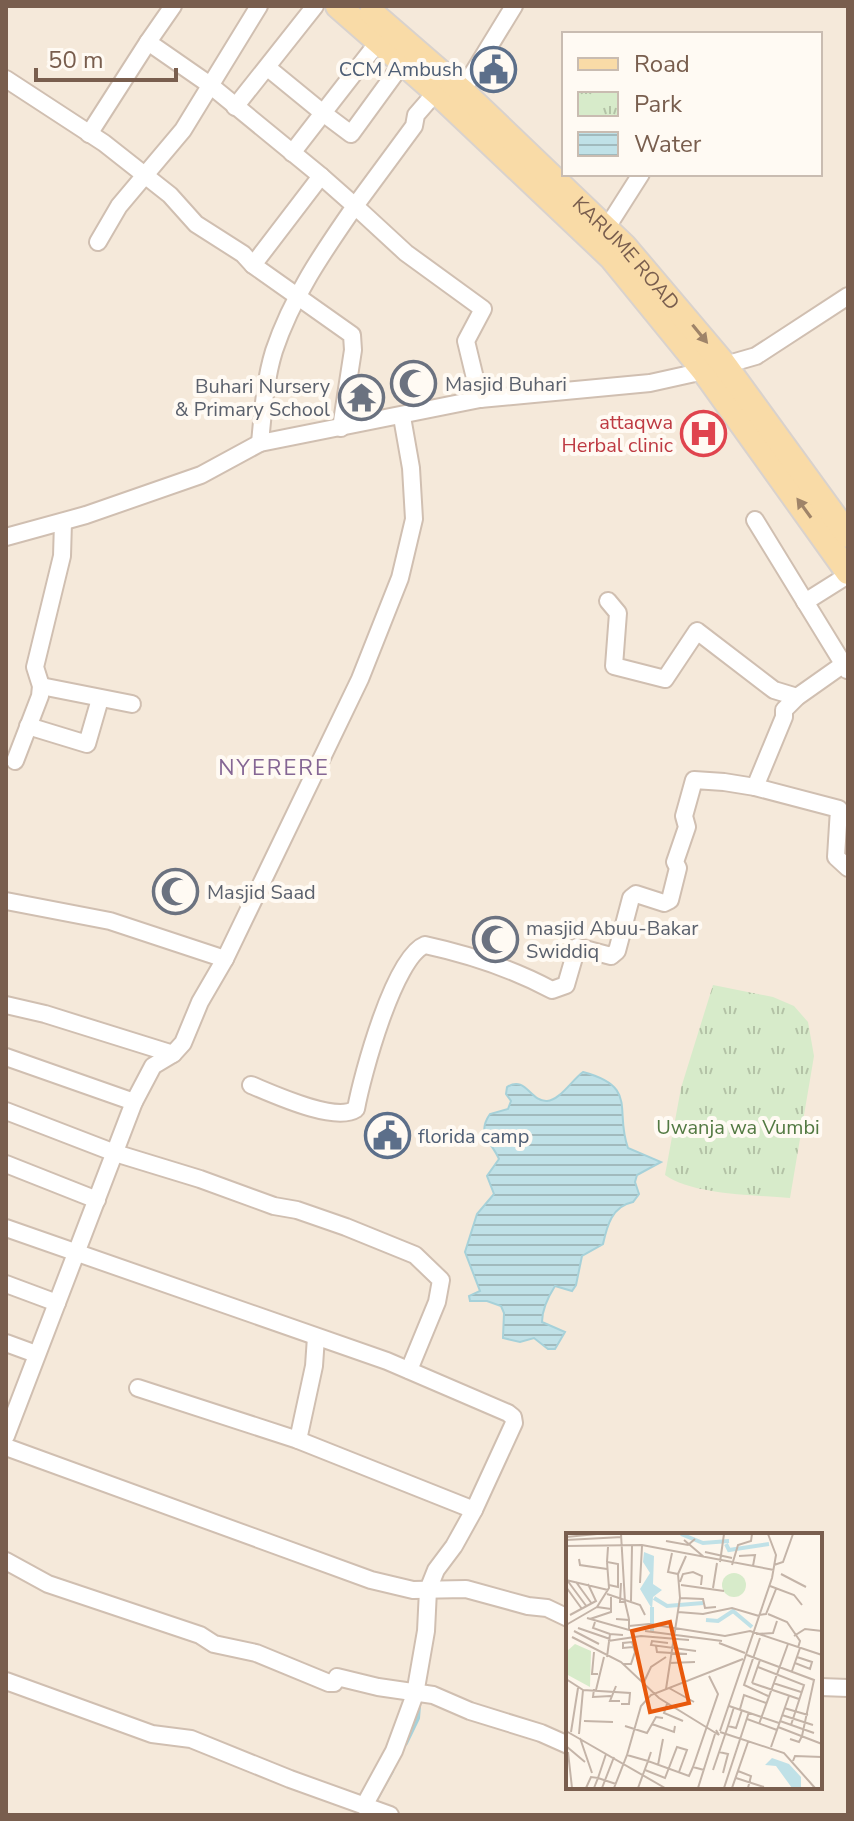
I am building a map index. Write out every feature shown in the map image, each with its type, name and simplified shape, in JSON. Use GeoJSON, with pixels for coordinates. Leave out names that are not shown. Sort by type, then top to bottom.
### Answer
{"type":"FeatureCollection","features":[{"type":"Feature","properties":{"kind":"main road"},"geometry":{"type":"LineString","coordinates":[[338,6],[436,92],[611,257],[713,367],[848,573]]}},
{"type":"Feature","properties":{"kind":"main road","name":"KARUME ROAD"},"geometry":{"type":"LineString","coordinates":[[364,6],[462,91],[606,229],[684,315],[713,367],[848,535]]}},
{"type":"Feature","properties":{"kind":"street"},"geometry":{"type":"LineString","coordinates":[[89,134],[173,6]]}},
{"type":"Feature","properties":{"kind":"street"},"geometry":{"type":"LineString","coordinates":[[98,242],[119,206],[144,173],[183,130],[259,6]]}},
{"type":"Feature","properties":{"kind":"street"},"geometry":{"type":"LineString","coordinates":[[235,107],[315,6]]}},
{"type":"Feature","properties":{"kind":"street"},"geometry":{"type":"LineString","coordinates":[[462,91],[514,6]]}},
{"type":"Feature","properties":{"kind":"street"},"geometry":{"type":"LineString","coordinates":[[292,153],[379,41]]}},
{"type":"Feature","properties":{"kind":"street"},"geometry":{"type":"LineString","coordinates":[[148,42],[210,85],[321,176],[406,253],[483,309],[466,341],[480,399]]}},
{"type":"Feature","properties":{"kind":"street"},"geometry":{"type":"LineString","coordinates":[[268,68],[351,134],[402,64]]}},
{"type":"Feature","properties":{"kind":"street"},"geometry":{"type":"LineString","coordinates":[[6,79],[144,173],[170,195],[196,224],[243,254],[253,265],[352,335],[353,350],[341,428]]}},
{"type":"Feature","properties":{"kind":"street"},"geometry":{"type":"LineString","coordinates":[[260,443],[264,399],[274,352],[297,296],[323,252],[414,126],[416,115],[436,92]]}},
{"type":"Feature","properties":{"kind":"street"},"geometry":{"type":"LineString","coordinates":[[253,265],[321,176]]}},
{"type":"Feature","properties":{"kind":"street"},"geometry":{"type":"LineString","coordinates":[[606,229],[640,176]]}},
{"type":"Feature","properties":{"kind":"street"},"geometry":{"type":"LineString","coordinates":[[6,537],[63,522],[201,475],[260,443],[480,399],[650,383],[756,356],[848,296]]}},
{"type":"Feature","properties":{"kind":"street"},"geometry":{"type":"LineString","coordinates":[[6,1436],[12,1402],[57,1303],[134,1102],[153,1066],[173,1054],[183,1043],[200,1002],[225,959],[295,808],[360,679],[400,578],[414,519],[411,468],[402,417]]}},
{"type":"Feature","properties":{"kind":"street"},"geometry":{"type":"LineString","coordinates":[[755,520],[846,665],[797,697],[784,710],[784,717],[755,787]]}},
{"type":"Feature","properties":{"kind":"street"},"geometry":{"type":"LineString","coordinates":[[15,761],[41,686],[35,667],[62,556],[63,522]]}},
{"type":"Feature","properties":{"kind":"street"},"geometry":{"type":"LineString","coordinates":[[805,602],[848,573]]}},
{"type":"Feature","properties":{"kind":"street"},"geometry":{"type":"LineString","coordinates":[[608,601],[618,613],[614,666],[665,679],[697,631],[774,690],[797,697]]}},
{"type":"Feature","properties":{"kind":"street"},"geometry":{"type":"LineString","coordinates":[[41,686],[132,704]]}},
{"type":"Feature","properties":{"kind":"street"},"geometry":{"type":"LineString","coordinates":[[28,726],[87,744],[100,699]]}},
{"type":"Feature","properties":{"kind":"street"},"geometry":{"type":"LineString","coordinates":[[251,1085],[306,1106],[338,1113],[351,1113],[356,1109],[363,1069],[380,1022],[411,955],[425,945],[469,954],[516,971],[552,990],[566,985],[577,947],[611,956],[617,951],[631,898],[636,894],[664,903],[670,900],[678,868],[675,862],[687,827],[684,816],[694,780],[755,787],[839,809],[836,857],[848,868]]}},
{"type":"Feature","properties":{"kind":"street"},"geometry":{"type":"LineString","coordinates":[[6,901],[110,921],[225,959]]}},
{"type":"Feature","properties":{"kind":"street"},"geometry":{"type":"LineString","coordinates":[[6,1005],[173,1054]]}},
{"type":"Feature","properties":{"kind":"street"},"geometry":{"type":"LineString","coordinates":[[6,1057],[134,1102]]}},
{"type":"Feature","properties":{"kind":"street"},"geometry":{"type":"LineString","coordinates":[[6,1111],[115,1153],[274,1206],[297,1210],[415,1255],[441,1280],[437,1302],[409,1370]]}},
{"type":"Feature","properties":{"kind":"street"},"geometry":{"type":"LineString","coordinates":[[6,1164],[97,1200]]}},
{"type":"Feature","properties":{"kind":"street"},"geometry":{"type":"LineString","coordinates":[[6,1228],[409,1370],[513,1417],[514,1423],[474,1510],[436,1570],[428,1590],[426,1631],[415,1694],[377,1810],[191,1739],[152,1734],[6,1681]]}},
{"type":"Feature","properties":{"kind":"street"},"geometry":{"type":"LineString","coordinates":[[6,1284],[57,1303]]}},
{"type":"Feature","properties":{"kind":"street"},"geometry":{"type":"LineString","coordinates":[[298,1440],[314,1366],[316,1337]]}},
{"type":"Feature","properties":{"kind":"street"},"geometry":{"type":"LineString","coordinates":[[6,1343],[36,1354]]}},
{"type":"Feature","properties":{"kind":"street"},"geometry":{"type":"LineString","coordinates":[[138,1388],[298,1440],[474,1510]]}},
{"type":"Feature","properties":{"kind":"street"},"geometry":{"type":"LineString","coordinates":[[6,1447],[382,1583],[413,1590],[466,1589],[547,1608],[566,1617]]}},
{"type":"Feature","properties":{"kind":"street"},"geometry":{"type":"LineString","coordinates":[[6,1561],[48,1584],[200,1635],[214,1644],[256,1653],[329,1683],[334,1683],[337,1677],[433,1695],[566,1744]]}},
{"type":"Feature","properties":{"kind":"street"},"geometry":{"type":"LineString","coordinates":[[822,1687],[848,1688]]}},
{"type":"Feature","properties":{"kind":"shaded area"},"geometry":{"type":"Polygon","coordinates":[[[6,6],[848,6],[848,1815],[6,1815],[6,6]]]}},
{"type":"Feature","properties":{"kind":"green space","name":"Uwanja wa Vumbi"},"geometry":{"type":"Polygon","coordinates":[[[713,985],[773,997],[794,1006],[808,1022],[814,1056],[790,1198],[691,1187],[665,1175],[681,1088],[713,985]]]}},
{"type":"Feature","properties":{"kind":"water"},"geometry":{"type":"Polygon","coordinates":[[[583,1072],[612,1085],[618,1093],[628,1148],[661,1162],[637,1175],[635,1182],[639,1194],[633,1202],[615,1212],[603,1244],[582,1256],[572,1291],[555,1286],[552,1290],[542,1322],[565,1332],[555,1349],[548,1349],[534,1338],[520,1342],[503,1338],[504,1313],[501,1306],[487,1301],[470,1301],[469,1296],[480,1291],[465,1252],[477,1214],[494,1194],[487,1176],[499,1159],[486,1137],[484,1127],[490,1114],[508,1109],[511,1101],[506,1094],[507,1087],[519,1084],[536,1098],[547,1101],[561,1093],[583,1072]]]}},
{"type":"Feature","properties":{"kind":"waterway"},"geometry":{"type":"LineString","coordinates":[[405,1743],[417,1718],[418,1706]]}},
{"type":"Feature","properties":{"kind":"waterway"},"geometry":{"type":"LineString","coordinates":[[377,1796],[391,1771]]}},
{"type":"Feature","properties":{"kind":"place","name":"CCM Ambush"},"geometry":{"type":"Point","coordinates":[494,69]}},
{"type":"Feature","properties":{"kind":"place","name":"Masjid Buhari"},"geometry":{"type":"Point","coordinates":[414,384]}},
{"type":"Feature","properties":{"kind":"place","name":"Buhari Nursery & Primary School"},"geometry":{"type":"Point","coordinates":[361,398]}},
{"type":"Feature","properties":{"kind":"place","name":"attaqwa Herbal clinic"},"geometry":{"type":"Point","coordinates":[704,434]}},
{"type":"Feature","properties":{"kind":"place","name":"Masjid Saad"},"geometry":{"type":"Point","coordinates":[176,892]}},
{"type":"Feature","properties":{"kind":"place","name":"masjid Abuu-Bakar Swiddiq"},"geometry":{"type":"Point","coordinates":[495,940]}},
{"type":"Feature","properties":{"kind":"place","name":"florida camp"},"geometry":{"type":"Point","coordinates":[387,1136]}},
{"type":"Feature","properties":{"kind":"district","name":"NYERERE"},"geometry":{"type":"Point","coordinates":[274,767]}}]}
